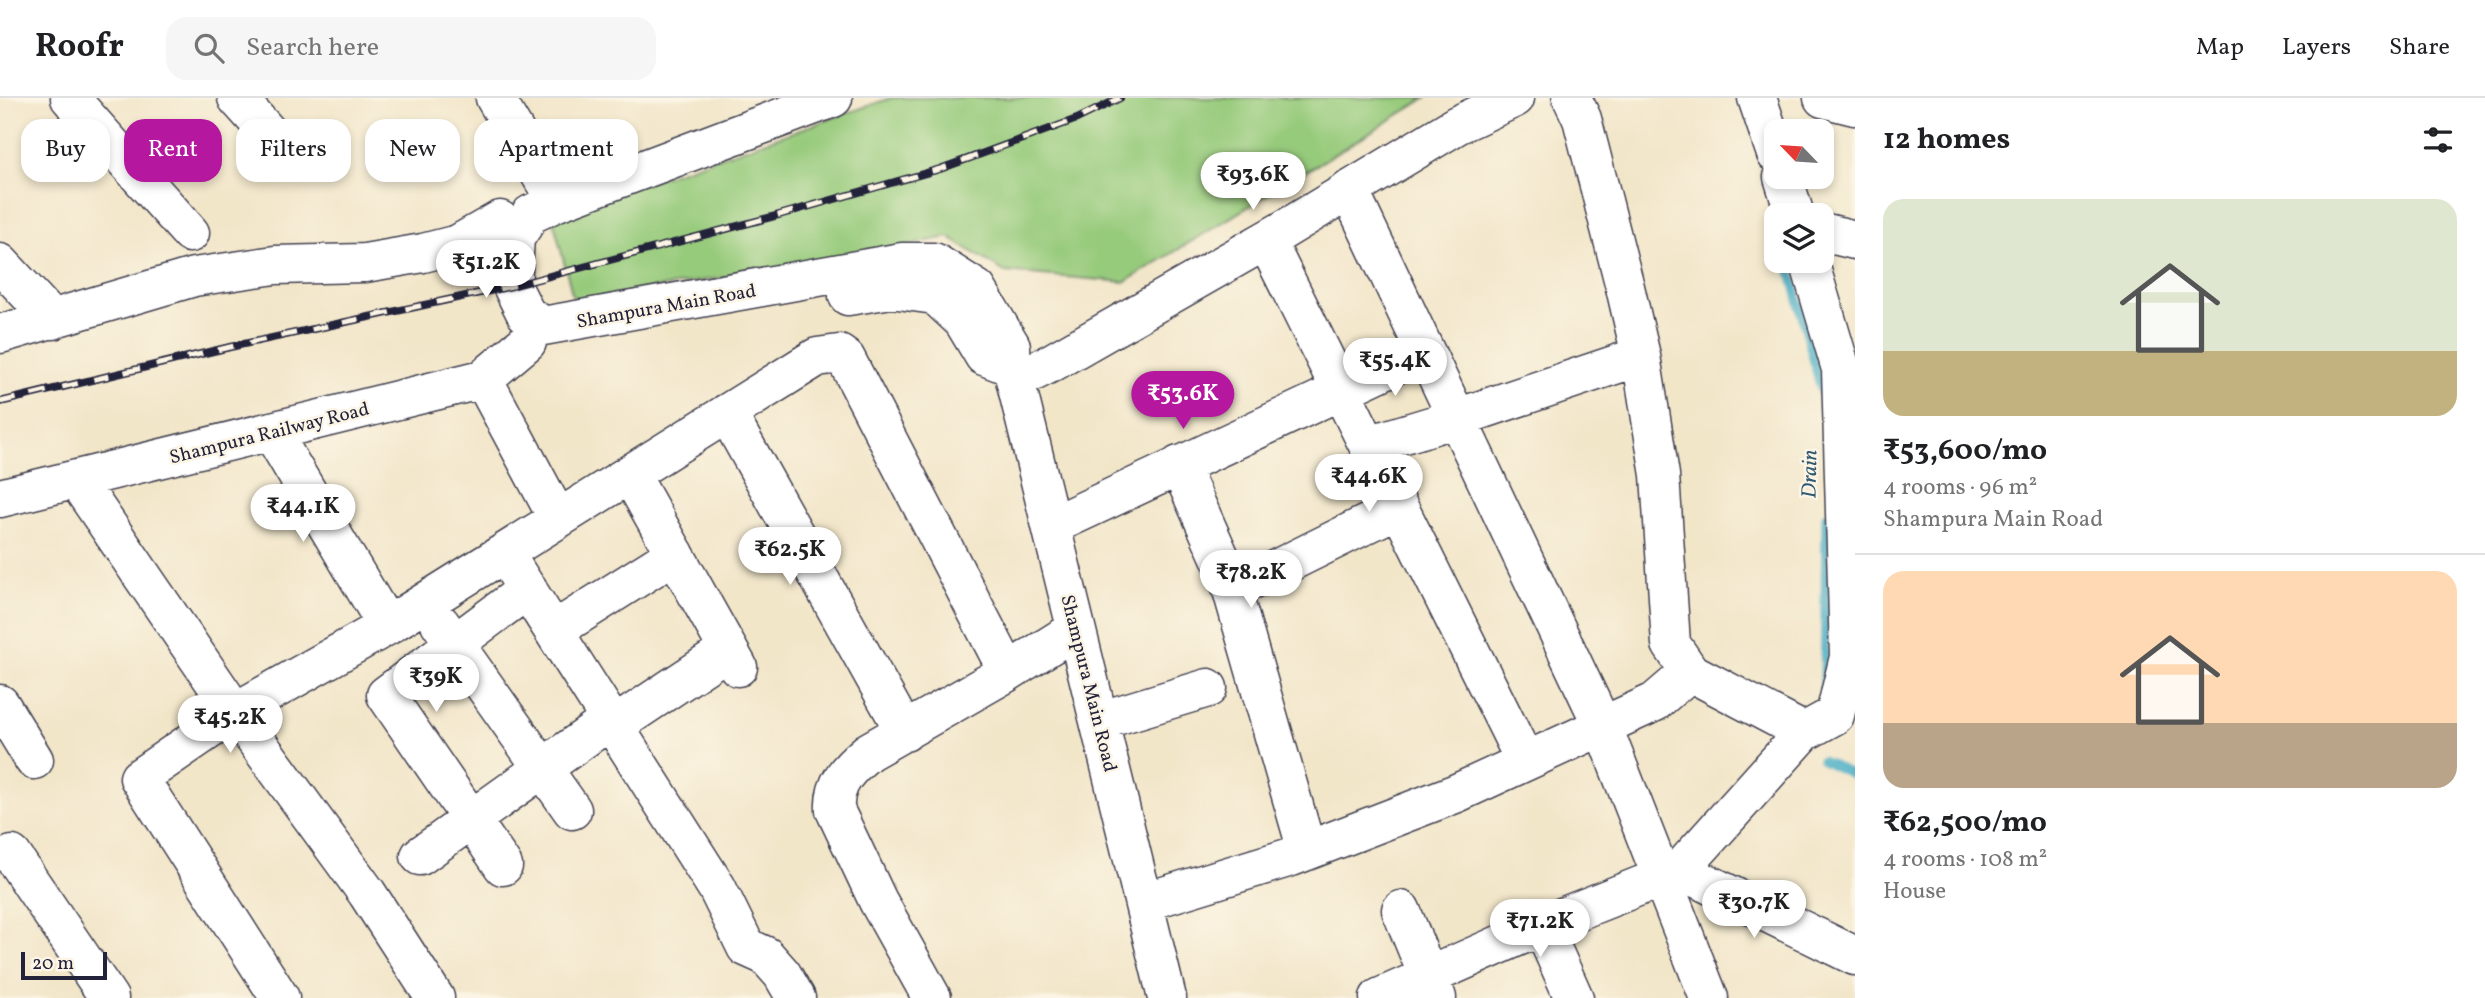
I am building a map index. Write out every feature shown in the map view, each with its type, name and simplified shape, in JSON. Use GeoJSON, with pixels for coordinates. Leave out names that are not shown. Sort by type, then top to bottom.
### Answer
{"type":"FeatureCollection","features":[{"type":"Feature","properties":{"kind":"street"},"geometry":{"type":"LineString","coordinates":[[70,98],[190,233]]}},
{"type":"Feature","properties":{"kind":"street"},"geometry":{"type":"LineString","coordinates":[[237,98],[256,119]]}},
{"type":"Feature","properties":{"kind":"street"},"geometry":{"type":"LineString","coordinates":[[495,98],[546,184]]}},
{"type":"Feature","properties":{"kind":"street"},"geometry":{"type":"LineString","coordinates":[[0,334],[194,277],[275,265],[365,263],[458,244],[500,220],[527,192],[617,150],[759,98]]}},
{"type":"Feature","properties":{"kind":"street","name":"Shampura Main Road"},"geometry":{"type":"LineString","coordinates":[[833,98],[556,202],[531,214],[515,238],[512,286],[526,314],[542,326],[902,261],[934,262],[977,289],[1011,346],[1014,373],[1167,998]]}},
{"type":"Feature","properties":{"kind":"street"},"geometry":{"type":"LineString","coordinates":[[1014,373],[1053,362],[1266,240],[1457,125],[1515,98]]}},
{"type":"Feature","properties":{"kind":"street"},"geometry":{"type":"LineString","coordinates":[[1572,98],[1582,119],[1641,356],[1660,475],[1671,644],[1690,672],[1831,727]]}},
{"type":"Feature","properties":{"kind":"street"},"geometry":{"type":"LineString","coordinates":[[1757,98],[1764,119]]}},
{"type":"Feature","properties":{"kind":"street"},"geometry":{"type":"LineString","coordinates":[[1823,98],[1855,107]]}},
{"type":"Feature","properties":{"kind":"street"},"geometry":{"type":"LineString","coordinates":[[1349,190],[1671,874],[1709,998]]}},
{"type":"Feature","properties":{"kind":"street"},"geometry":{"type":"LineString","coordinates":[[500,220],[488,253],[491,290],[506,326],[527,342]]}},
{"type":"Feature","properties":{"kind":"street"},"geometry":{"type":"LineString","coordinates":[[1834,235],[1855,240]]}},
{"type":"Feature","properties":{"kind":"street"},"geometry":{"type":"LineString","coordinates":[[1266,240],[1525,761]]}},
{"type":"Feature","properties":{"kind":"street"},"geometry":{"type":"LineString","coordinates":[[0,263],[53,320]]}},
{"type":"Feature","properties":{"kind":"street"},"geometry":{"type":"LineString","coordinates":[[1379,998],[1432,987],[1542,926],[1671,874],[1831,727],[1852,658],[1848,368],[1813,273]]}},
{"type":"Feature","properties":{"kind":"street","name":"Shampura Main Road"},"geometry":{"type":"LineString","coordinates":[[527,342],[553,348],[604,341],[750,311],[891,289],[935,295],[962,321],[984,356],[1014,373]]}},
{"type":"Feature","properties":{"kind":"street","name":"Shampura Railway Road"},"geometry":{"type":"LineString","coordinates":[[0,498],[483,379],[527,342]]}},
{"type":"Feature","properties":{"kind":"street"},"geometry":{"type":"LineString","coordinates":[[1051,526],[1425,351]]}},
{"type":"Feature","properties":{"kind":"street"},"geometry":{"type":"LineString","coordinates":[[280,998],[139,778],[235,712],[425,603],[817,357],[839,354],[846,359],[1008,672]]}},
{"type":"Feature","properties":{"kind":"street"},"geometry":{"type":"LineString","coordinates":[[1368,445],[1641,356]]}},
{"type":"Feature","properties":{"kind":"street"},"geometry":{"type":"LineString","coordinates":[[483,379],[558,519]]}},
{"type":"Feature","properties":{"kind":"street"},"geometry":{"type":"LineString","coordinates":[[727,413],[905,732]]}},
{"type":"Feature","properties":{"kind":"street"},"geometry":{"type":"LineString","coordinates":[[271,431],[387,626]]}},
{"type":"Feature","properties":{"kind":"street"},"geometry":{"type":"LineString","coordinates":[[1179,465],[1227,573],[1307,851]]}},
{"type":"Feature","properties":{"kind":"street"},"geometry":{"type":"LineString","coordinates":[[420,856],[471,817],[612,723],[727,663],[675,554],[630,474]]}},
{"type":"Feature","properties":{"kind":"street"},"geometry":{"type":"LineString","coordinates":[[76,479],[235,712],[368,893],[435,998]]}},
{"type":"Feature","properties":{"kind":"street"},"geometry":{"type":"LineString","coordinates":[[1227,573],[1234,579],[1254,580],[1399,508]]}},
{"type":"Feature","properties":{"kind":"street"},"geometry":{"type":"LineString","coordinates":[[504,552],[717,888],[746,947],[766,956],[782,974],[796,998]]}},
{"type":"Feature","properties":{"kind":"street"},"geometry":{"type":"LineString","coordinates":[[555,630],[675,554]]}},
{"type":"Feature","properties":{"kind":"street"},"geometry":{"type":"LineString","coordinates":[[503,866],[471,817],[376,701],[528,589]]}},
{"type":"Feature","properties":{"kind":"street"},"geometry":{"type":"LineString","coordinates":[[425,603],[572,810]]}},
{"type":"Feature","properties":{"kind":"street"},"geometry":{"type":"LineString","coordinates":[[932,998],[878,901],[835,810],[834,797],[839,782],[851,766],[868,752],[1008,672],[1076,629]]}},
{"type":"Feature","properties":{"kind":"street"},"geometry":{"type":"LineString","coordinates":[[1144,902],[1307,851],[1457,793],[1655,702],[1690,672]]}},
{"type":"Feature","properties":{"kind":"street"},"geometry":{"type":"LineString","coordinates":[[1099,721],[1208,688]]}},
{"type":"Feature","properties":{"kind":"street"},"geometry":{"type":"LineString","coordinates":[[0,704],[34,760]]}},
{"type":"Feature","properties":{"kind":"street"},"geometry":{"type":"LineString","coordinates":[[12,855],[109,998]]}},
{"type":"Feature","properties":{"kind":"street"},"geometry":{"type":"LineString","coordinates":[[1671,874],[1855,956]]}},
{"type":"Feature","properties":{"kind":"street"},"geometry":{"type":"LineString","coordinates":[[1401,910],[1432,987]]}},
{"type":"Feature","properties":{"kind":"street"},"geometry":{"type":"LineString","coordinates":[[1542,926],[1574,998]]}},
{"type":"Feature","properties":{"kind":"green space"},"geometry":{"type":"Polygon","coordinates":[[[891,98],[1426,98],[1125,282],[1005,272],[948,237],[828,261],[574,301],[552,215],[891,98]]]}},
{"type":"Feature","properties":{"kind":"waterway","name":"Drain"},"geometry":{"type":"LineString","coordinates":[[1791,273],[1825,405]]}},
{"type":"Feature","properties":{"kind":"waterway","name":"Drain"},"geometry":{"type":"LineString","coordinates":[[1824,688],[1826,516]]}},
{"type":"Feature","properties":{"kind":"waterway","name":"Drain"},"geometry":{"type":"LineString","coordinates":[[1822,760],[1855,776]]}},
{"type":"Feature","properties":{"kind":"railway"},"geometry":{"type":"LineString","coordinates":[[0,402],[230,347],[512,286],[779,215],[940,169],[1077,119],[1120,98]]}}]}
